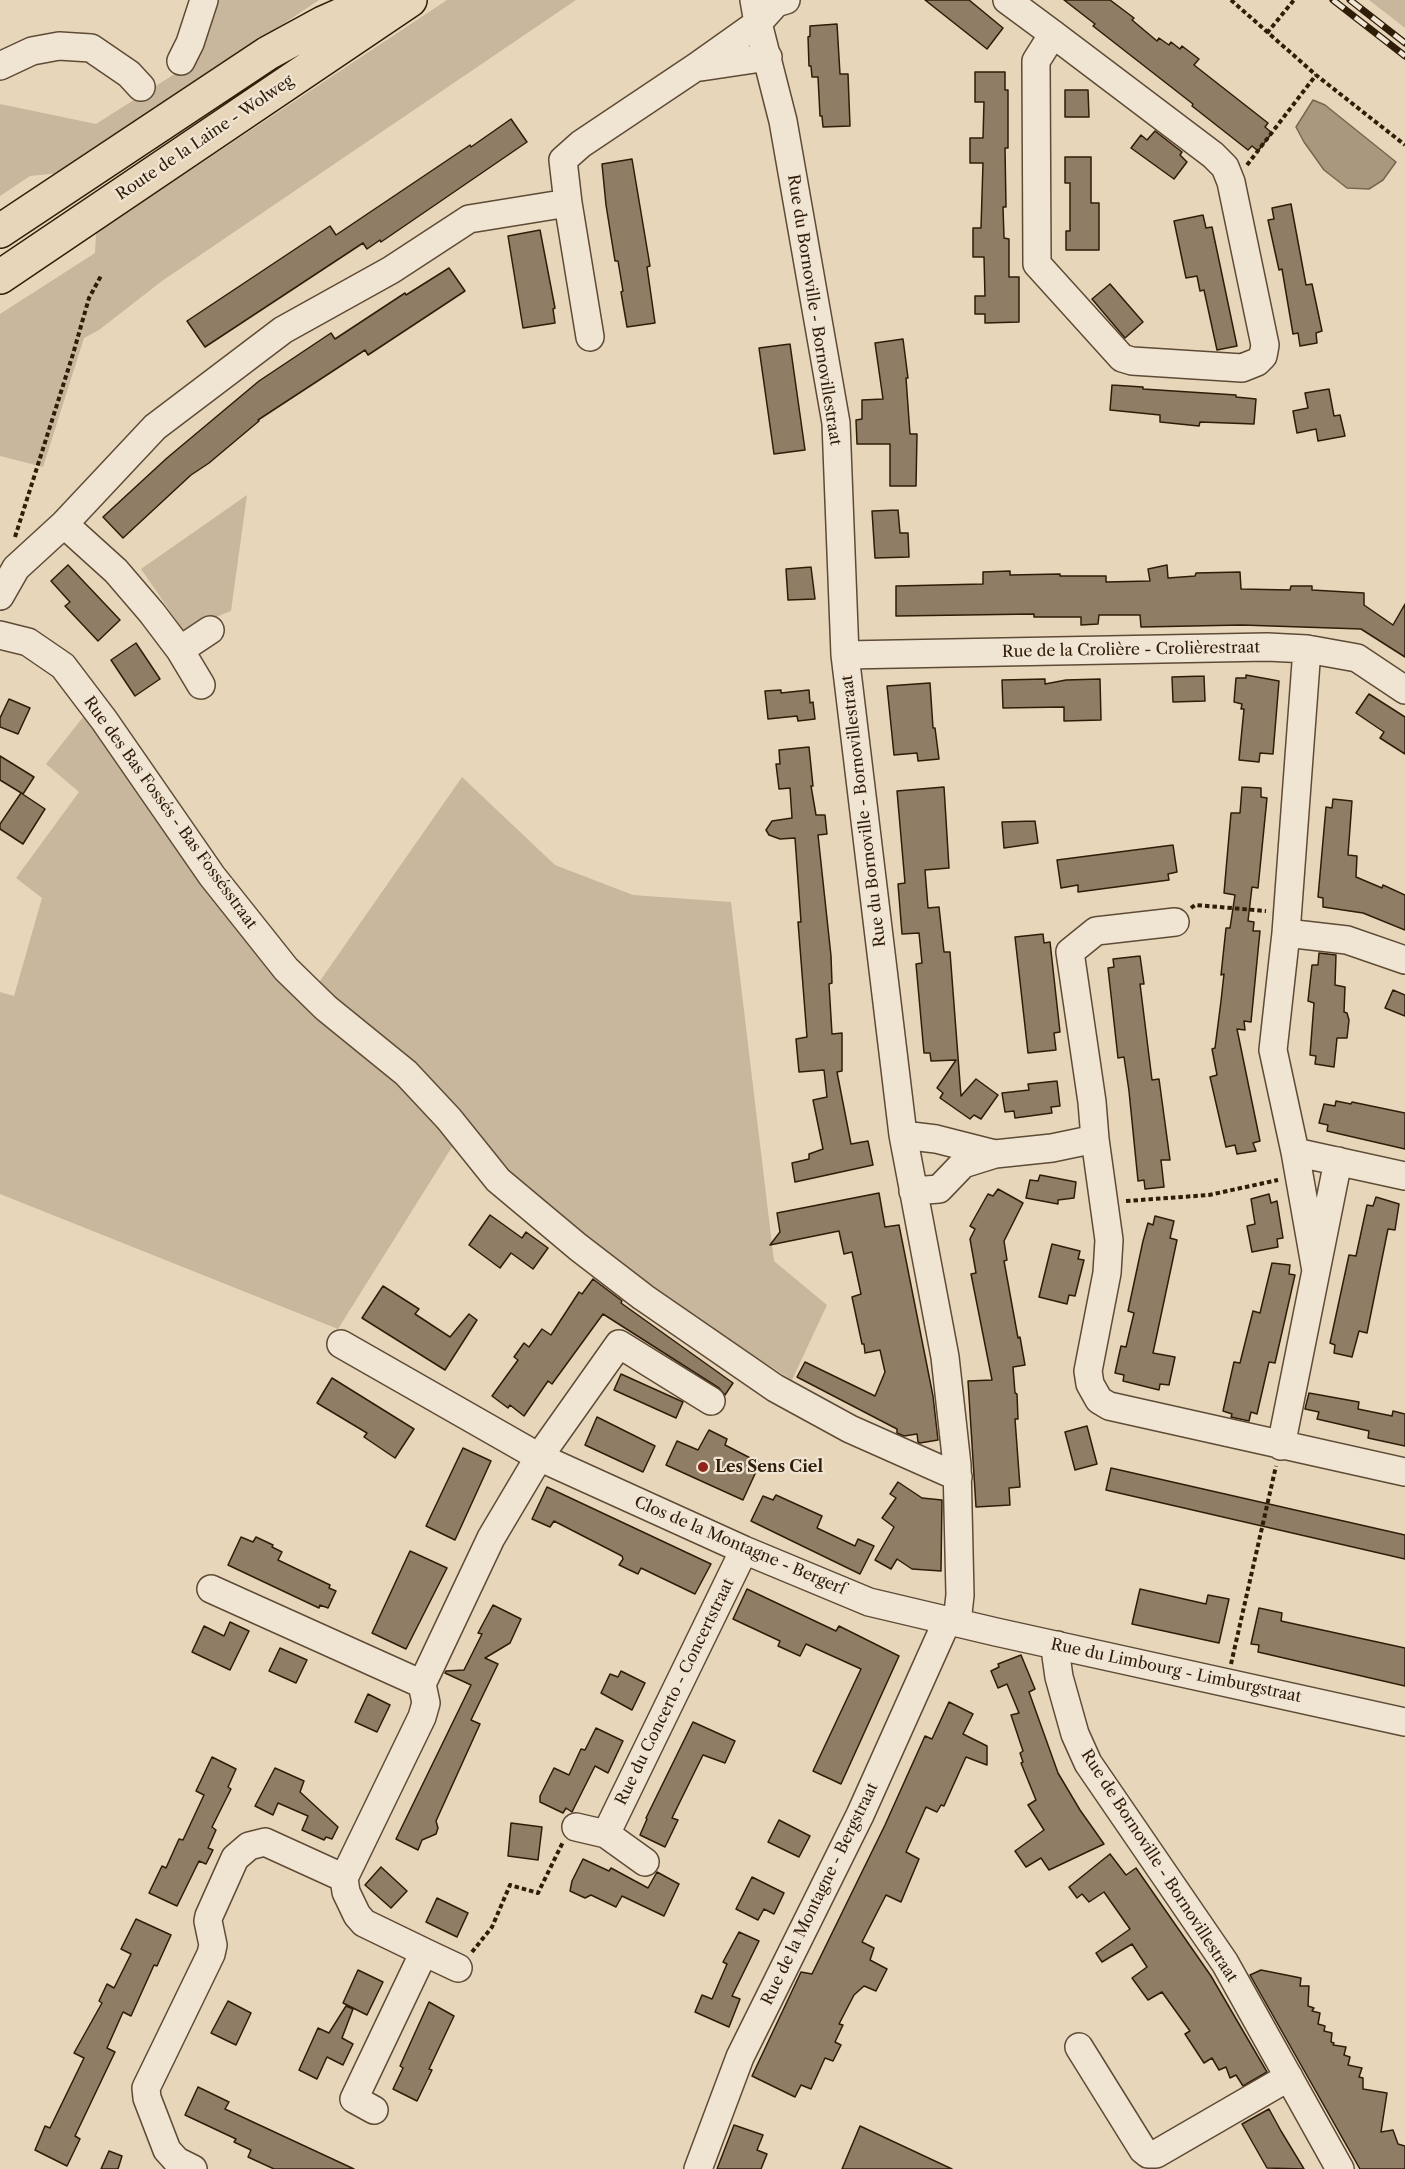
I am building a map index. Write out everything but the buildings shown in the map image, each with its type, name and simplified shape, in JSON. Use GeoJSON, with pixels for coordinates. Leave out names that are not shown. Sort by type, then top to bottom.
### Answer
{"type":"FeatureCollection","features":[{"type":"Feature","properties":{"kind":"highway","name":"Route de la Laine - Wolweg"},"geometry":{"type":"LineString","coordinates":[[0,231],[268,53],[323,23],[375,0]]}},
{"type":"Feature","properties":{"kind":"highway","name":"Route de la Laine - Wolweg"},"geometry":{"type":"LineString","coordinates":[[0,277],[410,0]]}},
{"type":"Feature","properties":{"kind":"street"},"geometry":{"type":"LineString","coordinates":[[182,61],[204,0]]}},
{"type":"Feature","properties":{"kind":"street"},"geometry":{"type":"LineString","coordinates":[[590,337],[563,160],[569,153],[696,67],[756,11],[786,0]]}},
{"type":"Feature","properties":{"kind":"street"},"geometry":{"type":"LineString","coordinates":[[1008,0],[1214,155],[1225,167],[1231,182],[1265,345],[1263,356],[1257,362],[1242,368],[1132,362],[1122,358],[1037,264],[1036,61],[1053,34]]}},
{"type":"Feature","properties":{"kind":"street","name":"Rue du Bornoville - Bornovillestraat"},"geometry":{"type":"LineString","coordinates":[[756,11],[785,132],[836,423],[845,655],[903,1135],[947,1368],[958,1477],[960,1595],[952,1622]]}},
{"type":"Feature","properties":{"kind":"street"},"geometry":{"type":"LineString","coordinates":[[0,66],[32,51],[59,46],[91,48],[129,74],[141,87]]}},
{"type":"Feature","properties":{"kind":"street"},"geometry":{"type":"LineString","coordinates":[[696,67],[768,57]]}},
{"type":"Feature","properties":{"kind":"street"},"geometry":{"type":"LineString","coordinates":[[0,596],[16,568],[64,524],[155,427],[283,330],[391,270],[469,219],[568,203]]}},
{"type":"Feature","properties":{"kind":"street"},"geometry":{"type":"LineString","coordinates":[[64,524],[116,571],[152,613],[180,650],[201,684]]}},
{"type":"Feature","properties":{"kind":"street"},"geometry":{"type":"LineString","coordinates":[[180,650],[210,630]]}},
{"type":"Feature","properties":{"kind":"street","name":"Rue des Bas Fossés - Bas Fossésstraat"},"geometry":{"type":"LineString","coordinates":[[0,635],[28,642],[63,666],[104,720],[212,876],[286,969],[326,1008],[406,1073],[449,1119],[498,1180],[578,1247],[643,1297],[775,1388],[850,1429],[958,1477]]}},
{"type":"Feature","properties":{"kind":"street","name":"Rue de la Crolière - Crolièrestraat"},"geometry":{"type":"LineString","coordinates":[[845,655],[1255,647],[1307,649],[1357,658],[1405,690]]}},
{"type":"Feature","properties":{"kind":"street"},"geometry":{"type":"LineString","coordinates":[[1307,649],[1287,923],[1273,1050],[1316,1271]]}},
{"type":"Feature","properties":{"kind":"street"},"geometry":{"type":"LineString","coordinates":[[1175,922],[1096,931],[1070,952],[1109,1240],[1108,1265],[1088,1371],[1090,1384],[1095,1395],[1109,1406],[1405,1472]]}},
{"type":"Feature","properties":{"kind":"street"},"geometry":{"type":"LineString","coordinates":[[1287,923],[1405,960]]}},
{"type":"Feature","properties":{"kind":"street"},"geometry":{"type":"LineString","coordinates":[[903,1135],[936,1139],[995,1154]]}},
{"type":"Feature","properties":{"kind":"street"},"geometry":{"type":"LineString","coordinates":[[913,1191],[939,1189],[963,1164],[995,1154],[1052,1148],[1095,1139]]}},
{"type":"Feature","properties":{"kind":"street"},"geometry":{"type":"LineString","coordinates":[[1297,1164],[1338,1161],[1405,1176]]}},
{"type":"Feature","properties":{"kind":"street"},"geometry":{"type":"LineString","coordinates":[[1281,1446],[1338,1161]]}},
{"type":"Feature","properties":{"kind":"street","name":"Clos de la Montagne - Bergerf"},"geometry":{"type":"LineString","coordinates":[[341,1344],[539,1457],[744,1550],[869,1602],[952,1622]]}},
{"type":"Feature","properties":{"kind":"street"},"geometry":{"type":"LineString","coordinates":[[458,1968],[364,1923],[357,1915],[346,1892],[344,1878],[422,1717],[426,1703],[422,1684],[502,1517],[539,1457],[619,1344],[711,1401]]}},
{"type":"Feature","properties":{"kind":"street","name":"Rue du Concerto - Concertstraat"},"geometry":{"type":"LineString","coordinates":[[606,1834],[744,1550]]}},
{"type":"Feature","properties":{"kind":"street"},"geometry":{"type":"LineString","coordinates":[[211,1588],[422,1684]]}},
{"type":"Feature","properties":{"kind":"street","name":"Rue du Limbourg - Limburgstraat"},"geometry":{"type":"LineString","coordinates":[[952,1622],[1405,1722]]}},
{"type":"Feature","properties":{"kind":"street","name":"Rue de la Montagne - Bergstraat"},"geometry":{"type":"LineString","coordinates":[[698,2169],[740,2057],[860,1815],[952,1622]]}},
{"type":"Feature","properties":{"kind":"street","name":"Rue de Bornoville - Bornovillestraat"},"geometry":{"type":"LineString","coordinates":[[1057,1646],[1059,1677],[1075,1734],[1088,1763],[1225,1964],[1340,2169]]}},
{"type":"Feature","properties":{"kind":"street"},"geometry":{"type":"LineString","coordinates":[[576,1827],[606,1834],[645,1862]]}},
{"type":"Feature","properties":{"kind":"street"},"geometry":{"type":"LineString","coordinates":[[193,2169],[177,2161],[167,2150],[147,2098],[146,2088],[211,1954],[213,1945],[208,1916],[236,1858],[249,1846],[265,1842],[344,1878]]}},
{"type":"Feature","properties":{"kind":"street"},"geometry":{"type":"LineString","coordinates":[[354,2099],[424,1952]]}},
{"type":"Feature","properties":{"kind":"street"},"geometry":{"type":"LineString","coordinates":[[1079,2047],[1143,2150],[1148,2154],[1156,2154],[1289,2077]]}},
{"type":"Feature","properties":{"kind":"path"},"geometry":{"type":"LineString","coordinates":[[1231,0],[1316,75],[1405,145]]}},
{"type":"Feature","properties":{"kind":"path"},"geometry":{"type":"LineString","coordinates":[[1267,33],[1294,0]]}},
{"type":"Feature","properties":{"kind":"path"},"geometry":{"type":"LineString","coordinates":[[1231,182],[1252,160],[1316,75]]}},
{"type":"Feature","properties":{"kind":"path"},"geometry":{"type":"LineString","coordinates":[[16,568],[7,562],[89,298],[102,274]]}},
{"type":"Feature","properties":{"kind":"path"},"geometry":{"type":"LineString","coordinates":[[1175,922],[1195,905],[1287,923]]}},
{"type":"Feature","properties":{"kind":"path"},"geometry":{"type":"LineString","coordinates":[[1105,1203],[1209,1195],[1297,1164]]}},
{"type":"Feature","properties":{"kind":"path"},"geometry":{"type":"LineString","coordinates":[[1227,1682],[1281,1446]]}},
{"type":"Feature","properties":{"kind":"path"},"geometry":{"type":"LineString","coordinates":[[458,1968],[492,1927],[510,1884],[538,1893],[569,1830],[576,1827]]}},
{"type":"Feature","properties":{"kind":"shaded area"},"geometry":{"type":"Polygon","coordinates":[[[214,0],[319,0],[60,173],[30,176],[0,196],[0,104],[96,124],[195,61],[214,0]]]}},
{"type":"Feature","properties":{"kind":"shaded area"},"geometry":{"type":"Polygon","coordinates":[[[447,0],[576,0],[162,281],[99,330],[84,338],[43,467],[0,456],[0,314],[95,253],[96,233],[447,0]]]}},
{"type":"Feature","properties":{"kind":"shaded area"},"geometry":{"type":"Polygon","coordinates":[[[1369,0],[1405,0],[1405,28],[1369,0]]]}},
{"type":"Feature","properties":{"kind":"shaded area"},"geometry":{"type":"Polygon","coordinates":[[[1313,100],[1325,105],[1396,162],[1383,180],[1369,189],[1347,188],[1324,170],[1296,127],[1313,100]]]}},
{"type":"Feature","properties":{"kind":"shaded area"},"geometry":{"type":"Polygon","coordinates":[[[247,495],[231,611],[183,630],[141,569],[247,495]]]}},
{"type":"Feature","properties":{"kind":"shaded area"},"geometry":{"type":"Polygon","coordinates":[[[87,712],[112,744],[131,733],[182,819],[315,988],[462,777],[555,865],[633,895],[731,902],[774,1261],[827,1305],[792,1380],[617,1269],[497,1188],[452,1147],[338,1329],[0,1194],[0,992],[14,996],[42,898],[16,878],[79,792],[46,764],[87,712]]]}},
{"type":"Feature","properties":{"kind":"railway"},"geometry":{"type":"LineString","coordinates":[[1333,0],[1405,56]]}},
{"type":"Feature","properties":{"kind":"railway"},"geometry":{"type":"LineString","coordinates":[[1350,0],[1405,43]]}},
{"type":"Feature","properties":{"kind":"place","name":"Les Sens Ciel"},"geometry":{"type":"Point","coordinates":[703,1467]}}]}
